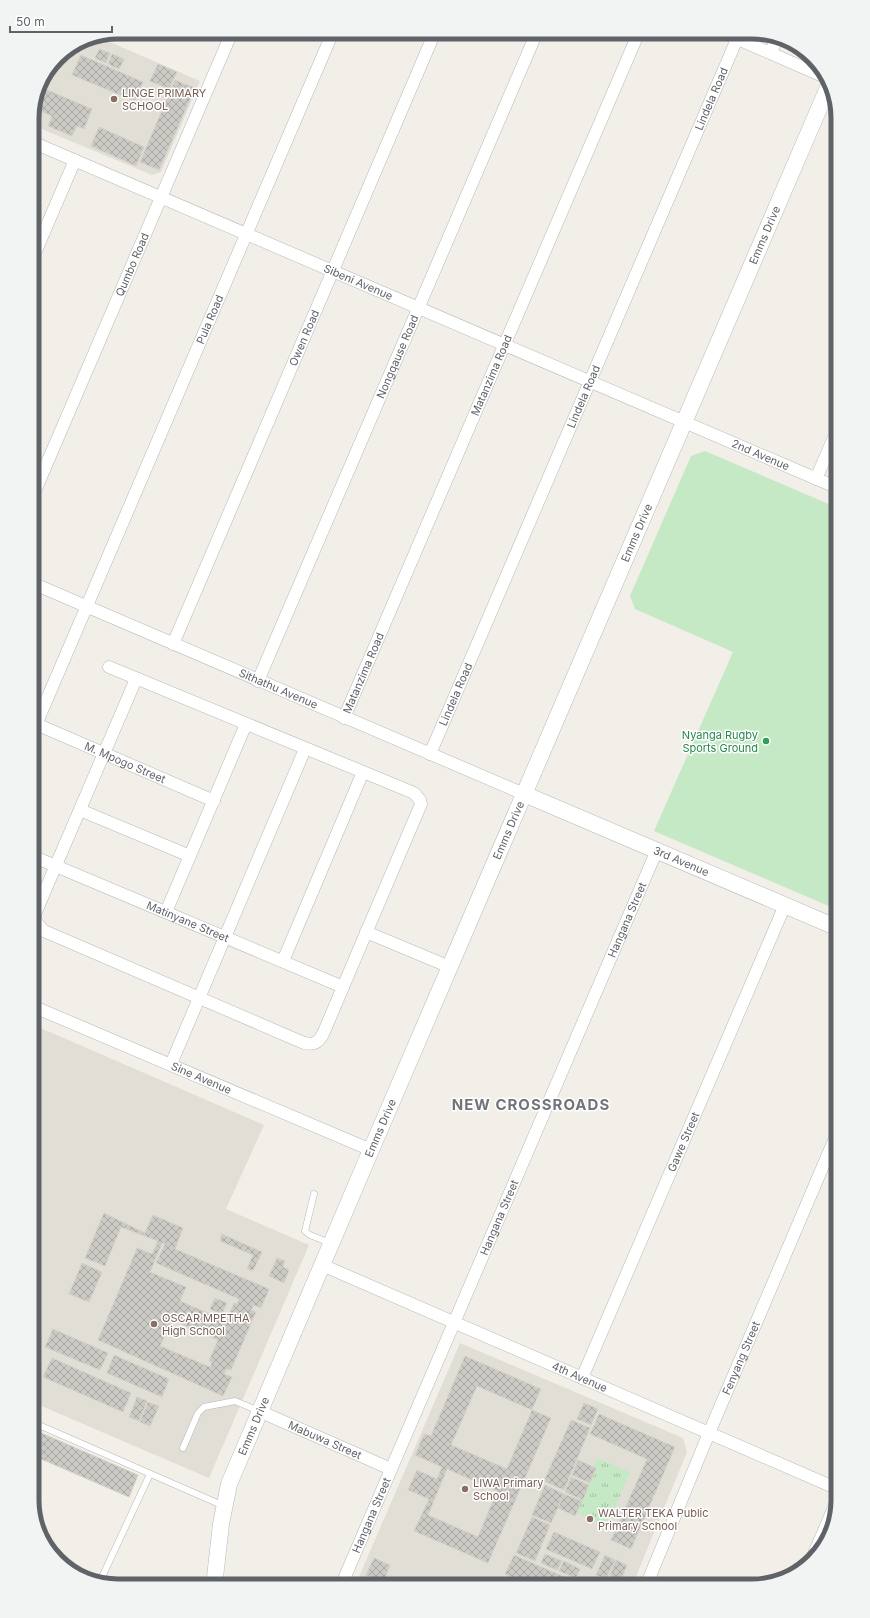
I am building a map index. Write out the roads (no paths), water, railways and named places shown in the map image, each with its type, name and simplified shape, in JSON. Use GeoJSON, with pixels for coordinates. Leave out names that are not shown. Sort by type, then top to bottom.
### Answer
{"type":"FeatureCollection","features":[{"type":"Feature","properties":{"kind":"street","name":"Qumbo Road"},"geometry":{"type":"LineString","coordinates":[[39,482],[229,39]]}},
{"type":"Feature","properties":{"kind":"street","name":"Pula Road"},"geometry":{"type":"LineString","coordinates":[[39,717],[330,39]]}},
{"type":"Feature","properties":{"kind":"street","name":"Owen Road"},"geometry":{"type":"LineString","coordinates":[[173,644],[432,39]]}},
{"type":"Feature","properties":{"kind":"street","name":"Nongqause Road"},"geometry":{"type":"LineString","coordinates":[[258,681],[533,39]]}},
{"type":"Feature","properties":{"kind":"street","name":"Matanzima Road"},"geometry":{"type":"LineString","coordinates":[[344,718],[636,39]]}},
{"type":"Feature","properties":{"kind":"street"},"geometry":{"type":"LineString","coordinates":[[737,39],[817,73]]}},
{"type":"Feature","properties":{"kind":"street","name":"Lindela Road"},"geometry":{"type":"LineString","coordinates":[[430,754],[737,39]]}},
{"type":"Feature","properties":{"kind":"street"},"geometry":{"type":"LineString","coordinates":[[770,53],[775,43]]}},
{"type":"Feature","properties":{"kind":"street","name":"Emms Drive"},"geometry":{"type":"LineString","coordinates":[[215,1579],[224,1506],[229,1484],[259,1411],[826,91]]}},
{"type":"Feature","properties":{"kind":"street","name":"Sibeni Avenue"},"geometry":{"type":"LineString","coordinates":[[39,145],[684,421]]}},
{"type":"Feature","properties":{"kind":"street"},"geometry":{"type":"LineString","coordinates":[[39,244],[75,160]]}},
{"type":"Feature","properties":{"kind":"street","name":"2nd Avenue"},"geometry":{"type":"LineString","coordinates":[[684,421],[831,485]]}},
{"type":"Feature","properties":{"kind":"street"},"geometry":{"type":"LineString","coordinates":[[816,479],[831,444]]}},
{"type":"Feature","properties":{"kind":"street","name":"Sithathu Avenue"},"geometry":{"type":"LineString","coordinates":[[39,586],[524,794]]}},
{"type":"Feature","properties":{"kind":"street"},"geometry":{"type":"LineString","coordinates":[[39,927],[309,1044],[319,1041],[421,804],[420,800],[414,793],[109,667]]}},
{"type":"Feature","properties":{"kind":"street"},"geometry":{"type":"LineString","coordinates":[[39,905],[136,678]]}},
{"type":"Feature","properties":{"kind":"street"},"geometry":{"type":"LineString","coordinates":[[166,912],[246,724]]}},
{"type":"Feature","properties":{"kind":"street","name":"M. Mpogo Street"},"geometry":{"type":"LineString","coordinates":[[39,731],[104,753],[214,801]]}},
{"type":"Feature","properties":{"kind":"street"},"geometry":{"type":"LineString","coordinates":[[171,1064],[305,749]]}},
{"type":"Feature","properties":{"kind":"street"},"geometry":{"type":"LineString","coordinates":[[283,961],[363,772]]}},
{"type":"Feature","properties":{"kind":"street","name":"3rd Avenue"},"geometry":{"type":"LineString","coordinates":[[524,794],[831,925]]}},
{"type":"Feature","properties":{"kind":"street"},"geometry":{"type":"LineString","coordinates":[[80,810],[190,856]]}},
{"type":"Feature","properties":{"kind":"street","name":"Hangana Street"},"geometry":{"type":"LineString","coordinates":[[344,1579],[453,1322],[657,850]]}},
{"type":"Feature","properties":{"kind":"street","name":"Matinyane Street"},"geometry":{"type":"LineString","coordinates":[[39,859],[343,987]]}},
{"type":"Feature","properties":{"kind":"street","name":"Gawe Street"},"geometry":{"type":"LineString","coordinates":[[582,1378],[785,905]]}},
{"type":"Feature","properties":{"kind":"street"},"geometry":{"type":"LineString","coordinates":[[366,932],[450,967]]}},
{"type":"Feature","properties":{"kind":"street","name":"Sine Avenue"},"geometry":{"type":"LineString","coordinates":[[39,1009],[371,1150]]}},
{"type":"Feature","properties":{"kind":"street","name":"Fenyang Street"},"geometry":{"type":"LineString","coordinates":[[649,1579],[709,1433],[831,1148]]}},
{"type":"Feature","properties":{"kind":"street","name":"4th Avenue"},"geometry":{"type":"LineString","coordinates":[[322,1265],[831,1486]]}},
{"type":"Feature","properties":{"kind":"street","name":"Mabuwa Street"},"geometry":{"type":"LineString","coordinates":[[259,1411],[391,1469]]}},
{"type":"Feature","properties":{"kind":"street"},"geometry":{"type":"LineString","coordinates":[[819,1543],[827,1524]]}},
{"type":"Feature","properties":{"kind":"lane"},"geometry":{"type":"LineString","coordinates":[[314,1194],[305,1231],[313,1237],[331,1244]]}},
{"type":"Feature","properties":{"kind":"lane"},"geometry":{"type":"LineString","coordinates":[[183,1448],[198,1413],[204,1407],[235,1401],[259,1411]]}},
{"type":"Feature","properties":{"kind":"lane"},"geometry":{"type":"LineString","coordinates":[[39,1425],[224,1506]]}},
{"type":"Feature","properties":{"kind":"lane"},"geometry":{"type":"LineString","coordinates":[[101,1577],[103,1575],[150,1474]]}},
{"type":"Feature","properties":{"kind":"place","name":"LINGE PRIMARY SCHOOL"},"geometry":{"type":"Point","coordinates":[114,99]}},
{"type":"Feature","properties":{"kind":"place","name":"Nyanga Rugby Sports Ground"},"geometry":{"type":"Point","coordinates":[766,741]}},
{"type":"Feature","properties":{"kind":"place","name":"OSCAR MPETHA High School"},"geometry":{"type":"Point","coordinates":[154,1324]}},
{"type":"Feature","properties":{"kind":"place","name":"LIWA Primary School"},"geometry":{"type":"Point","coordinates":[465,1489]}},
{"type":"Feature","properties":{"kind":"place","name":"WALTER TEKA Public Primary School"},"geometry":{"type":"Point","coordinates":[590,1519]}},
{"type":"Feature","properties":{"kind":"district","name":"NEW CROSSROADS"},"geometry":{"type":"Point","coordinates":[531,1104]}}]}
